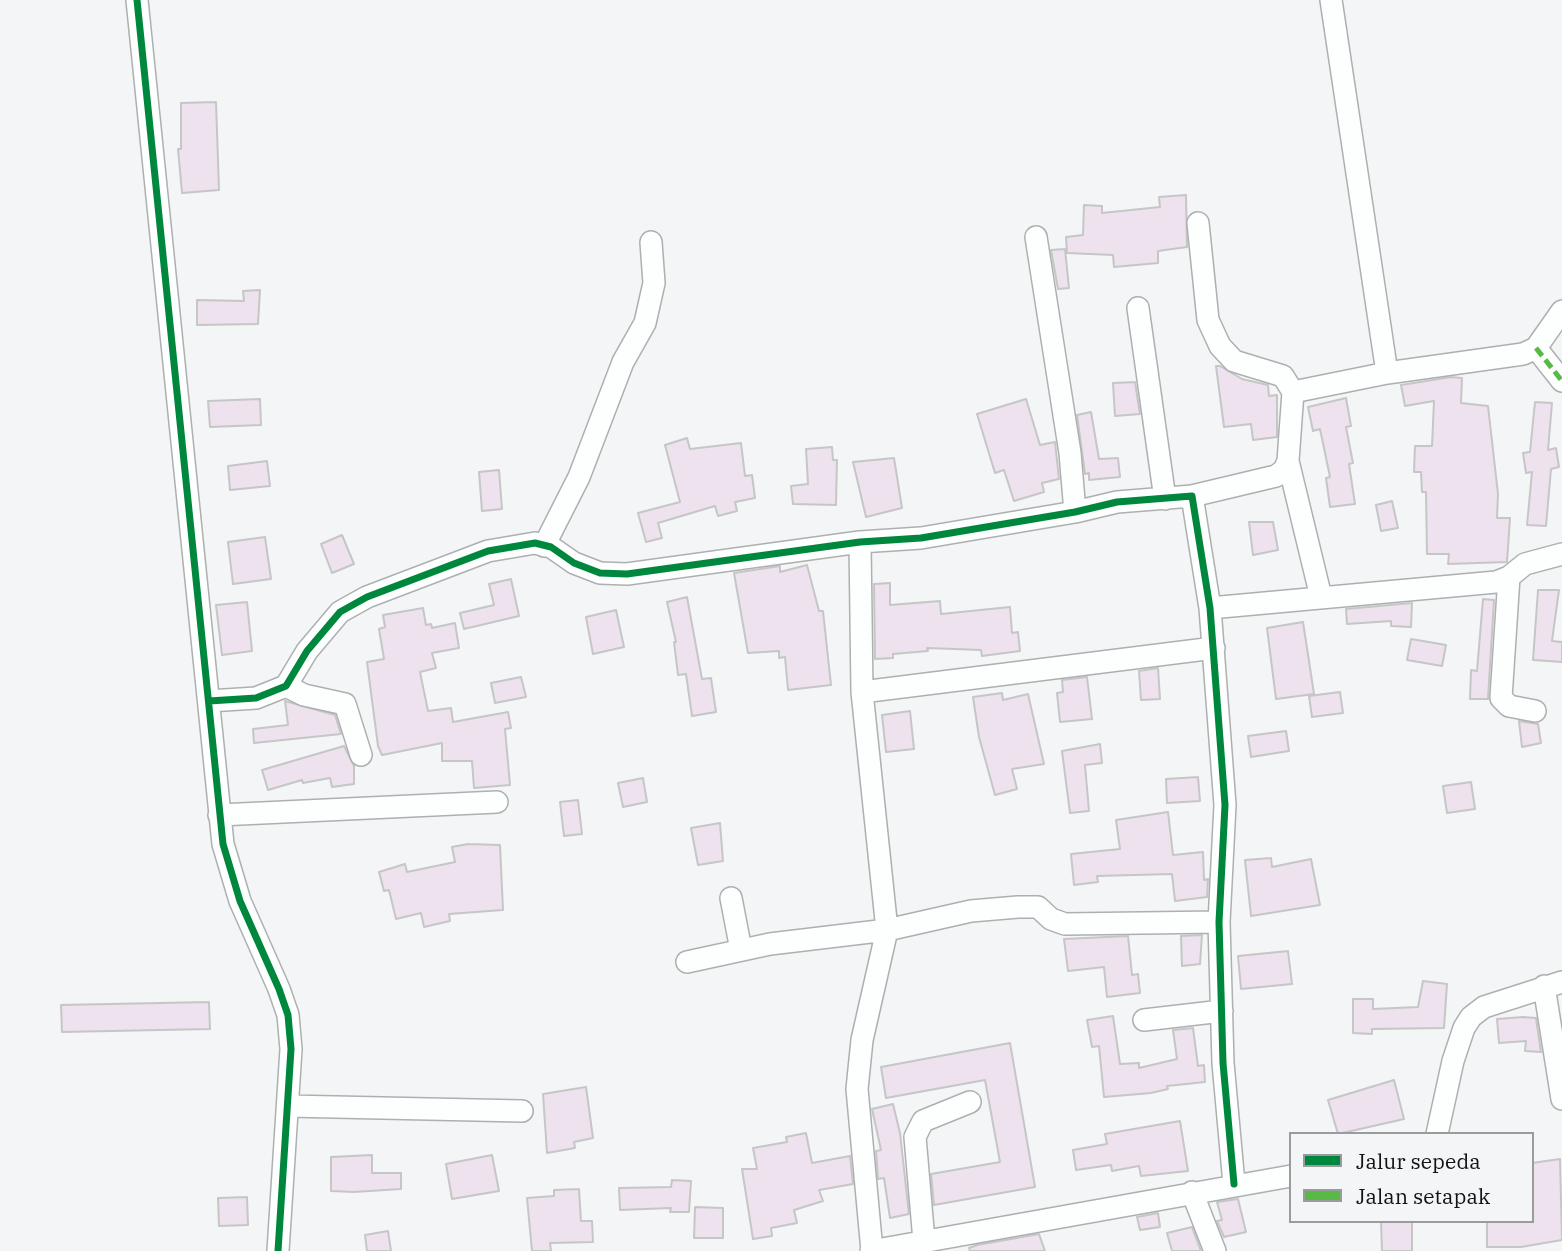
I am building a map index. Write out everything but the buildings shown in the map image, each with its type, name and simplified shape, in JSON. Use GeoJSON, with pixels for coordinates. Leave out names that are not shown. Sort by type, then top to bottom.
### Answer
{"type":"FeatureCollection","features":[{"type":"Feature","properties":{"kind":"street"},"geometry":{"type":"LineString","coordinates":[[137,0],[223,844],[240,901],[288,1015],[291,1049],[278,1251]]}},
{"type":"Feature","properties":{"kind":"street"},"geometry":{"type":"LineString","coordinates":[[1331,0],[1387,373]]}},
{"type":"Feature","properties":{"kind":"street"},"geometry":{"type":"LineString","coordinates":[[1198,223],[1208,320],[1220,346],[1234,361],[1283,376],[1293,392],[1288,461],[1321,597]]}},
{"type":"Feature","properties":{"kind":"street"},"geometry":{"type":"LineString","coordinates":[[1036,237],[1070,453],[1074,512]]}},
{"type":"Feature","properties":{"kind":"street"},"geometry":{"type":"LineString","coordinates":[[544,546],[579,477],[623,362],[645,323],[654,283],[651,242]]}},
{"type":"Feature","properties":{"kind":"street"},"geometry":{"type":"LineString","coordinates":[[1138,308],[1165,499]]}},
{"type":"Feature","properties":{"kind":"street"},"geometry":{"type":"LineString","coordinates":[[1293,392],[1387,373],[1523,354],[1536,348],[1562,311]]}},
{"type":"Feature","properties":{"kind":"street"},"geometry":{"type":"LineString","coordinates":[[1536,348],[1562,381]]}},
{"type":"Feature","properties":{"kind":"street"},"geometry":{"type":"LineString","coordinates":[[209,701],[256,698],[286,686],[307,651],[340,612],[367,597],[488,551],[535,543],[600,573],[627,574],[860,542],[921,538],[1117,502],[1192,496],[1276,476],[1288,461]]}},
{"type":"Feature","properties":{"kind":"street"},"geometry":{"type":"LineString","coordinates":[[1192,496],[1210,608],[1225,805],[1219,922],[1227,1119],[1234,1184]]}},
{"type":"Feature","properties":{"kind":"street"},"geometry":{"type":"LineString","coordinates":[[860,542],[862,692],[887,930],[862,1040],[857,1089],[872,1251],[1234,1184],[1289,1176]]}},
{"type":"Feature","properties":{"kind":"street"},"geometry":{"type":"LineString","coordinates":[[1210,608],[1496,582],[1509,577],[1525,564],[1562,554]]}},
{"type":"Feature","properties":{"kind":"street"},"geometry":{"type":"LineString","coordinates":[[1509,577],[1501,698],[1509,706],[1535,710]]}},
{"type":"Feature","properties":{"kind":"street"},"geometry":{"type":"LineString","coordinates":[[862,692],[1213,648]]}},
{"type":"Feature","properties":{"kind":"street"},"geometry":{"type":"LineString","coordinates":[[286,686],[304,695],[345,704],[361,755]]}},
{"type":"Feature","properties":{"kind":"street"},"geometry":{"type":"LineString","coordinates":[[219,815],[497,802]]}},
{"type":"Feature","properties":{"kind":"street"},"geometry":{"type":"LineString","coordinates":[[731,898],[741,950]]}},
{"type":"Feature","properties":{"kind":"street"},"geometry":{"type":"LineString","coordinates":[[687,962],[741,950],[887,930],[971,911],[1018,907],[1038,907],[1051,919],[1065,924],[1219,922]]}},
{"type":"Feature","properties":{"kind":"street"},"geometry":{"type":"LineString","coordinates":[[1437,1132],[1453,1061],[1464,1028],[1471,1017],[1484,1007],[1553,984],[1562,1099]]}},
{"type":"Feature","properties":{"kind":"street"},"geometry":{"type":"LineString","coordinates":[[1144,1020],[1222,1011]]}},
{"type":"Feature","properties":{"kind":"street"},"geometry":{"type":"LineString","coordinates":[[923,1241],[915,1137],[923,1121],[970,1102]]}},
{"type":"Feature","properties":{"kind":"street"},"geometry":{"type":"LineString","coordinates":[[288,1107],[522,1111]]}},
{"type":"Feature","properties":{"kind":"street"},"geometry":{"type":"LineString","coordinates":[[1192,1192],[1215,1251]]}},
{"type":"Feature","properties":{"kind":"marked path"},"geometry":{"type":"LineString","coordinates":[[1536,348],[1562,381]]}},
{"type":"Feature","properties":{"kind":"cycle path"},"geometry":{"type":"LineString","coordinates":[[137,0],[223,844],[240,901],[288,1015],[291,1049],[278,1251]]}},
{"type":"Feature","properties":{"kind":"cycle path"},"geometry":{"type":"LineString","coordinates":[[209,701],[256,698],[286,686],[307,651],[340,612],[367,597],[488,551],[535,543],[551,547],[574,563],[600,573],[627,574],[860,542],[921,538],[1075,512],[1117,502],[1192,496],[1210,608],[1225,805],[1219,922],[1223,1063],[1234,1184]]}}]}
